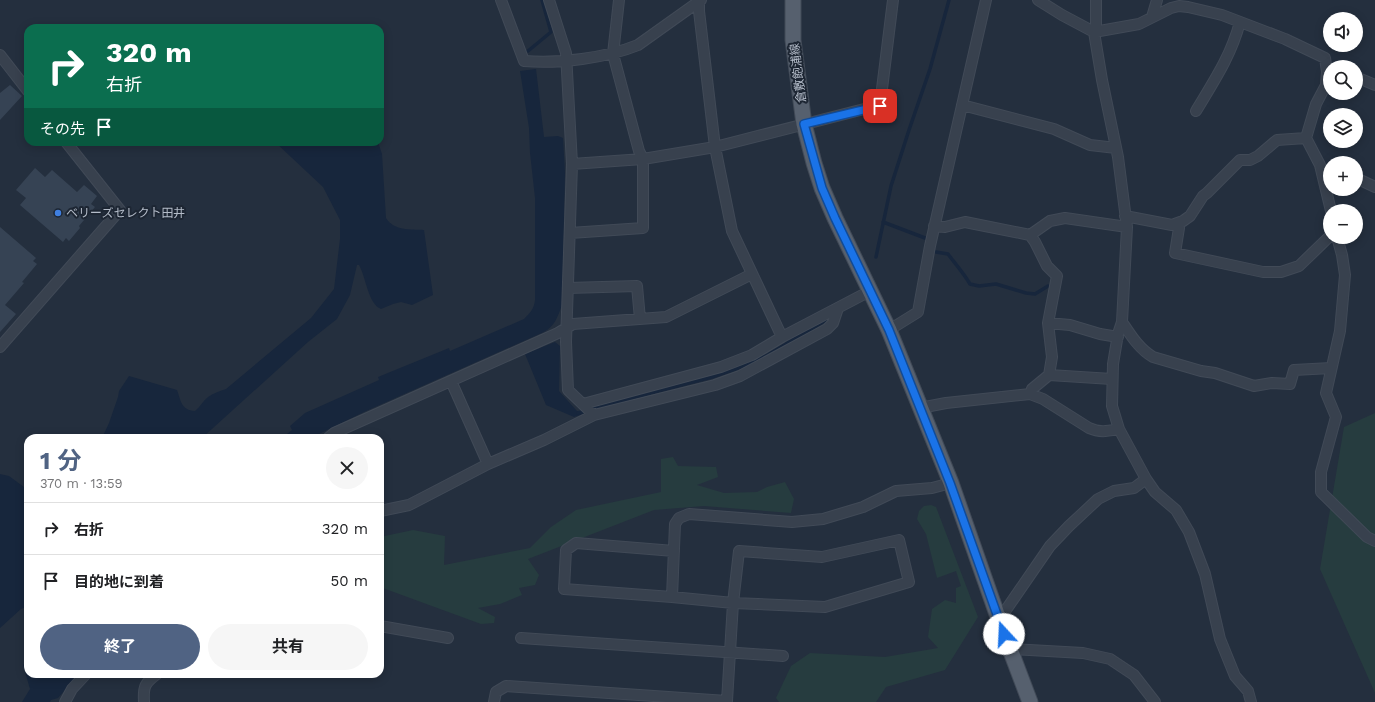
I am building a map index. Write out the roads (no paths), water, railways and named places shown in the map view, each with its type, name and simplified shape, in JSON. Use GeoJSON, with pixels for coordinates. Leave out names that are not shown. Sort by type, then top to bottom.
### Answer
{"type":"FeatureCollection","features":[{"type":"Feature","properties":{"kind":"main road","name":"倉敷飽浦線"},"geometry":{"type":"LineString","coordinates":[[793,0],[793,40],[804,124],[822,188],[889,330],[950,483],[1030,702]]}},
{"type":"Feature","properties":{"kind":"street"},"geometry":{"type":"LineString","coordinates":[[501,0],[524,61],[534,62],[567,60],[613,54],[638,45],[700,0]]}},
{"type":"Feature","properties":{"kind":"street"},"geometry":{"type":"LineString","coordinates":[[549,0],[566,52],[567,60],[572,164],[567,327],[568,390],[589,409]]}},
{"type":"Feature","properties":{"kind":"street"},"geometry":{"type":"LineString","coordinates":[[570,233],[643,228],[643,159],[639,151],[613,54],[619,0]]}},
{"type":"Feature","properties":{"kind":"street"},"geometry":{"type":"LineString","coordinates":[[700,0],[699,11],[715,147],[732,231],[782,337]]}},
{"type":"Feature","properties":{"kind":"street"},"geometry":{"type":"LineString","coordinates":[[572,164],[643,159],[715,147],[880,106],[893,0]]}},
{"type":"Feature","properties":{"kind":"street"},"geometry":{"type":"LineString","coordinates":[[889,330],[918,312],[934,226],[986,0]]}},
{"type":"Feature","properties":{"kind":"street"},"geometry":{"type":"LineString","coordinates":[[1038,0],[1094,32],[1139,24],[1171,8],[1179,6],[1188,7],[1222,15],[1285,39],[1325,58],[1326,60]]}},
{"type":"Feature","properties":{"kind":"street"},"geometry":{"type":"LineString","coordinates":[[1096,0],[1096,26],[1094,32],[1116,148],[1127,227],[1122,322],[1113,364],[1112,406],[1120,429],[1146,479],[1155,492],[1176,510],[1189,532],[1205,574],[1220,639],[1235,676],[1248,691],[1251,702]]}},
{"type":"Feature","properties":{"kind":"street"},"geometry":{"type":"LineString","coordinates":[[1152,18],[1157,0]]}},
{"type":"Feature","properties":{"kind":"street"},"geometry":{"type":"LineString","coordinates":[[1196,111],[1224,65],[1235,41],[1240,22]]}},
{"type":"Feature","properties":{"kind":"street"},"geometry":{"type":"LineString","coordinates":[[0,55],[24,86]]}},
{"type":"Feature","properties":{"kind":"street"},"geometry":{"type":"LineString","coordinates":[[1363,80],[1375,85]]}},
{"type":"Feature","properties":{"kind":"street"},"geometry":{"type":"LineString","coordinates":[[1306,138],[1316,104],[1323,91]]}},
{"type":"Feature","properties":{"kind":"street"},"geometry":{"type":"LineString","coordinates":[[962,105],[1054,130],[1090,145],[1116,148]]}},
{"type":"Feature","properties":{"kind":"street"},"geometry":{"type":"LineString","coordinates":[[1306,138],[1323,163]]}},
{"type":"Feature","properties":{"kind":"street"},"geometry":{"type":"LineString","coordinates":[[1125,216],[1172,225],[1177,223],[1190,216],[1203,196],[1240,160],[1250,160],[1258,156],[1277,140],[1306,138]]}},
{"type":"Feature","properties":{"kind":"street"},"geometry":{"type":"LineString","coordinates":[[0,347],[120,210],[69,146]]}},
{"type":"Feature","properties":{"kind":"street"},"geometry":{"type":"LineString","coordinates":[[1363,181],[1375,187]]}},
{"type":"Feature","properties":{"kind":"street"},"geometry":{"type":"LineString","coordinates":[[1030,235],[1050,221],[1065,218],[1127,227]]}},
{"type":"Feature","properties":{"kind":"street"},"geometry":{"type":"LineString","coordinates":[[934,226],[945,227],[965,222],[1030,235],[1047,266],[1057,276],[1048,323],[1052,357],[1049,375],[1032,389],[1030,394]]}},
{"type":"Feature","properties":{"kind":"street"},"geometry":{"type":"LineString","coordinates":[[1177,223],[1179,228],[1175,253],[1263,272],[1281,272],[1299,266],[1323,243]]}},
{"type":"Feature","properties":{"kind":"street"},"geometry":{"type":"LineString","coordinates":[[1339,244],[1342,255],[1344,275],[1340,331],[1326,393],[1336,417],[1322,472],[1321,492],[1366,537],[1375,541]]}},
{"type":"Feature","properties":{"kind":"street"},"geometry":{"type":"LineString","coordinates":[[336,434],[558,333],[573,324],[666,317],[752,274]]}},
{"type":"Feature","properties":{"kind":"street"},"geometry":{"type":"LineString","coordinates":[[568,288],[637,286],[640,319]]}},
{"type":"Feature","properties":{"kind":"street"},"geometry":{"type":"LineString","coordinates":[[384,510],[409,505],[488,464],[544,440],[589,409],[721,367],[752,355],[782,337],[870,291]]}},
{"type":"Feature","properties":{"kind":"street"},"geometry":{"type":"LineString","coordinates":[[589,409],[716,385],[740,376],[827,330],[833,323],[838,308]]}},
{"type":"Feature","properties":{"kind":"street"},"geometry":{"type":"LineString","coordinates":[[1122,322],[1146,353],[1153,357],[1201,372],[1214,373],[1254,386],[1272,383],[1290,384],[1294,370],[1331,368]]}},
{"type":"Feature","properties":{"kind":"street"},"geometry":{"type":"LineString","coordinates":[[1048,323],[1070,326],[1118,337]]}},
{"type":"Feature","properties":{"kind":"street"},"geometry":{"type":"LineString","coordinates":[[1049,375],[1112,379]]}},
{"type":"Feature","properties":{"kind":"street"},"geometry":{"type":"LineString","coordinates":[[452,381],[488,464]]}},
{"type":"Feature","properties":{"kind":"street"},"geometry":{"type":"LineString","coordinates":[[920,408],[946,403],[1030,394],[1043,399],[1096,431],[1103,432],[1120,429]]}},
{"type":"Feature","properties":{"kind":"street"},"geometry":{"type":"LineString","coordinates":[[999,620],[1050,546],[1069,526],[1098,499],[1114,491],[1134,488],[1146,479]]}},
{"type":"Feature","properties":{"kind":"street"},"geometry":{"type":"LineString","coordinates":[[672,597],[675,524],[684,515],[689,514],[792,522],[823,519],[863,507],[896,491],[932,488],[950,483]]}},
{"type":"Feature","properties":{"kind":"street"},"geometry":{"type":"LineString","coordinates":[[494,702],[496,692],[506,686],[727,701],[733,603],[739,551],[822,557],[899,540],[909,582],[825,607],[733,603],[564,589],[566,550],[576,543],[674,551]]}},
{"type":"Feature","properties":{"kind":"street"},"geometry":{"type":"LineString","coordinates":[[384,627],[448,638]]}},
{"type":"Feature","properties":{"kind":"street"},"geometry":{"type":"LineString","coordinates":[[522,638],[783,656]]}},
{"type":"Feature","properties":{"kind":"street"},"geometry":{"type":"LineString","coordinates":[[1010,649],[1083,653],[1110,659],[1134,674],[1155,702]]}},
{"type":"Feature","properties":{"kind":"street"},"geometry":{"type":"LineString","coordinates":[[65,702],[72,689],[82,678]]}},
{"type":"Feature","properties":{"kind":"street"},"geometry":{"type":"LineString","coordinates":[[144,702],[144,687],[152,678]]}},
{"type":"Feature","properties":{"kind":"water"},"geometry":{"type":"Polygon","coordinates":[[[536,69],[544,137],[558,136],[563,138],[565,173],[562,305],[553,324],[544,332],[364,412],[319,434],[287,434],[292,430],[290,426],[305,413],[379,380],[378,377],[449,348],[450,351],[524,319],[531,311],[535,300],[535,198],[529,128],[520,71],[536,69]]]}},
{"type":"Feature","properties":{"kind":"water"},"geometry":{"type":"Polygon","coordinates":[[[279,146],[379,146],[382,154],[386,218],[393,225],[398,227],[424,230],[433,295],[412,305],[401,302],[381,309],[373,302],[359,265],[357,265],[350,295],[337,319],[308,342],[206,434],[104,434],[119,391],[129,376],[177,390],[184,407],[195,411],[208,397],[226,389],[311,318],[334,289],[340,239],[340,220],[323,187],[279,146]]]}},
{"type":"Feature","properties":{"kind":"water"},"geometry":{"type":"Polygon","coordinates":[[[555,342],[560,346],[559,391],[577,411],[582,411],[583,414],[574,417],[546,405],[525,354],[555,342]]]}},
{"type":"Feature","properties":{"kind":"water"},"geometry":{"type":"Polygon","coordinates":[[[0,474],[9,476],[24,487],[24,608],[0,628],[0,474]]]}},
{"type":"Feature","properties":{"kind":"water"},"geometry":{"type":"Polygon","coordinates":[[[27,678],[76,678],[58,698],[51,700],[50,702],[22,702],[30,689],[27,678]]]}},
{"type":"Feature","properties":{"kind":"waterway"},"geometry":{"type":"LineString","coordinates":[[528,51],[551,32],[542,0]]}},
{"type":"Feature","properties":{"kind":"waterway"},"geometry":{"type":"LineString","coordinates":[[876,257],[891,186],[930,69],[949,0]]}},
{"type":"Feature","properties":{"kind":"waterway"},"geometry":{"type":"LineString","coordinates":[[883,222],[925,238]]}},
{"type":"Feature","properties":{"kind":"waterway"},"geometry":{"type":"LineString","coordinates":[[936,252],[948,254],[970,284],[979,286],[996,284],[1026,293],[1035,294],[1048,286]]}},
{"type":"Feature","properties":{"kind":"waterway"},"geometry":{"type":"LineString","coordinates":[[578,413],[712,377],[738,368],[768,355],[826,320]]}},
{"type":"Feature","properties":{"kind":"place","name":"ベリーズセレクト田井"},"geometry":{"type":"Point","coordinates":[58,213]}}]}
